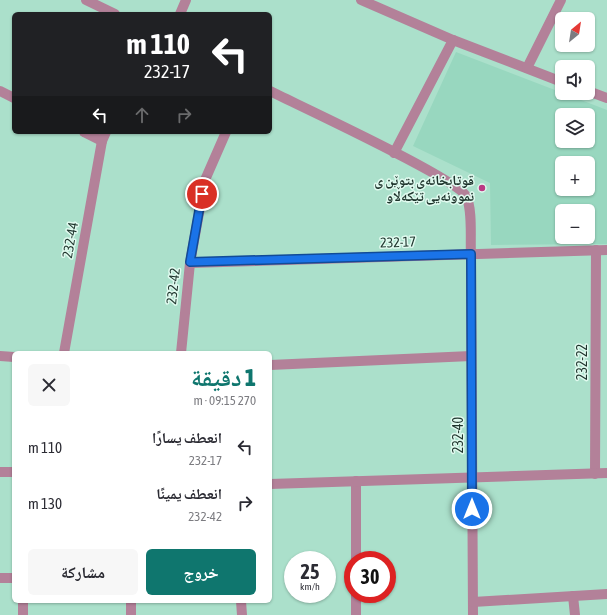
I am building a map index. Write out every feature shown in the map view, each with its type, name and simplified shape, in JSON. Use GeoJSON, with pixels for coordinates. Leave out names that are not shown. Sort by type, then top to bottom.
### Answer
{"type":"FeatureCollection","features":[{"type":"Feature","properties":{"kind":"street"},"geometry":{"type":"LineString","coordinates":[[86,0],[110,12]]}},
{"type":"Feature","properties":{"kind":"street"},"geometry":{"type":"LineString","coordinates":[[181,12],[186,0]]}},
{"type":"Feature","properties":{"kind":"street"},"geometry":{"type":"LineString","coordinates":[[361,0],[381,4],[453,40],[555,79]]}},
{"type":"Feature","properties":{"kind":"street"},"geometry":{"type":"LineString","coordinates":[[527,68],[561,0]]}},
{"type":"Feature","properties":{"kind":"street"},"geometry":{"type":"LineString","coordinates":[[394,153],[453,40]]}},
{"type":"Feature","properties":{"kind":"street","name":"232-40"},"geometry":{"type":"LineString","coordinates":[[272,92],[422,167],[458,187],[466,197],[470,222],[471,254],[473,615]]}},
{"type":"Feature","properties":{"kind":"street"},"geometry":{"type":"LineString","coordinates":[[0,94],[12,97]]}},
{"type":"Feature","properties":{"kind":"street"},"geometry":{"type":"LineString","coordinates":[[595,94],[607,98]]}},
{"type":"Feature","properties":{"kind":"street"},"geometry":{"type":"LineString","coordinates":[[94,134],[104,136]]}},
{"type":"Feature","properties":{"kind":"street","name":"232-42"},"geometry":{"type":"LineString","coordinates":[[181,351],[190,262],[205,180],[225,134]]}},
{"type":"Feature","properties":{"kind":"street","name":"232-44"},"geometry":{"type":"LineString","coordinates":[[64,351],[104,136]]}},
{"type":"Feature","properties":{"kind":"street","name":"232-22"},"geometry":{"type":"LineString","coordinates":[[595,474],[596,250]]}},
{"type":"Feature","properties":{"kind":"street","name":"232-17"},"geometry":{"type":"LineString","coordinates":[[190,262],[607,250]]}},
{"type":"Feature","properties":{"kind":"street"},"geometry":{"type":"LineString","coordinates":[[0,356],[12,357]]}},
{"type":"Feature","properties":{"kind":"street"},"geometry":{"type":"LineString","coordinates":[[272,365],[471,356]]}},
{"type":"Feature","properties":{"kind":"street"},"geometry":{"type":"LineString","coordinates":[[0,472],[12,472]]}},
{"type":"Feature","properties":{"kind":"street"},"geometry":{"type":"LineString","coordinates":[[272,484],[607,473]]}},
{"type":"Feature","properties":{"kind":"street"},"geometry":{"type":"LineString","coordinates":[[356,482],[356,551]]}},
{"type":"Feature","properties":{"kind":"street"},"geometry":{"type":"LineString","coordinates":[[0,578],[12,578]]}},
{"type":"Feature","properties":{"kind":"street"},"geometry":{"type":"LineString","coordinates":[[473,602],[607,594]]}},
{"type":"Feature","properties":{"kind":"street"},"geometry":{"type":"LineString","coordinates":[[573,596],[575,615]]}},
{"type":"Feature","properties":{"kind":"street"},"geometry":{"type":"LineString","coordinates":[[23,603],[23,615]]}},
{"type":"Feature","properties":{"kind":"street"},"geometry":{"type":"LineString","coordinates":[[131,603],[131,615]]}},
{"type":"Feature","properties":{"kind":"street"},"geometry":{"type":"LineString","coordinates":[[241,603],[242,615]]}},
{"type":"Feature","properties":{"kind":"street"},"geometry":{"type":"LineString","coordinates":[[356,603],[356,615]]}},
{"type":"Feature","properties":{"kind":"shaded area"},"geometry":{"type":"Polygon","coordinates":[[[456,52],[555,90],[555,100],[581,100],[607,110],[607,244],[491,245],[490,183],[413,146],[456,52]]]}},
{"type":"Feature","properties":{"kind":"place","name":"قوتابخانه‌ی بتوێن ی نموونه‌یی تێکه‌ڵاو"},"geometry":{"type":"Point","coordinates":[482,188]}},
{"type":"Feature","properties":{"kind":"route"},"geometry":{"type":"LineString","coordinates":[[202,194],[190,262],[471,254],[472,509]]}}]}
